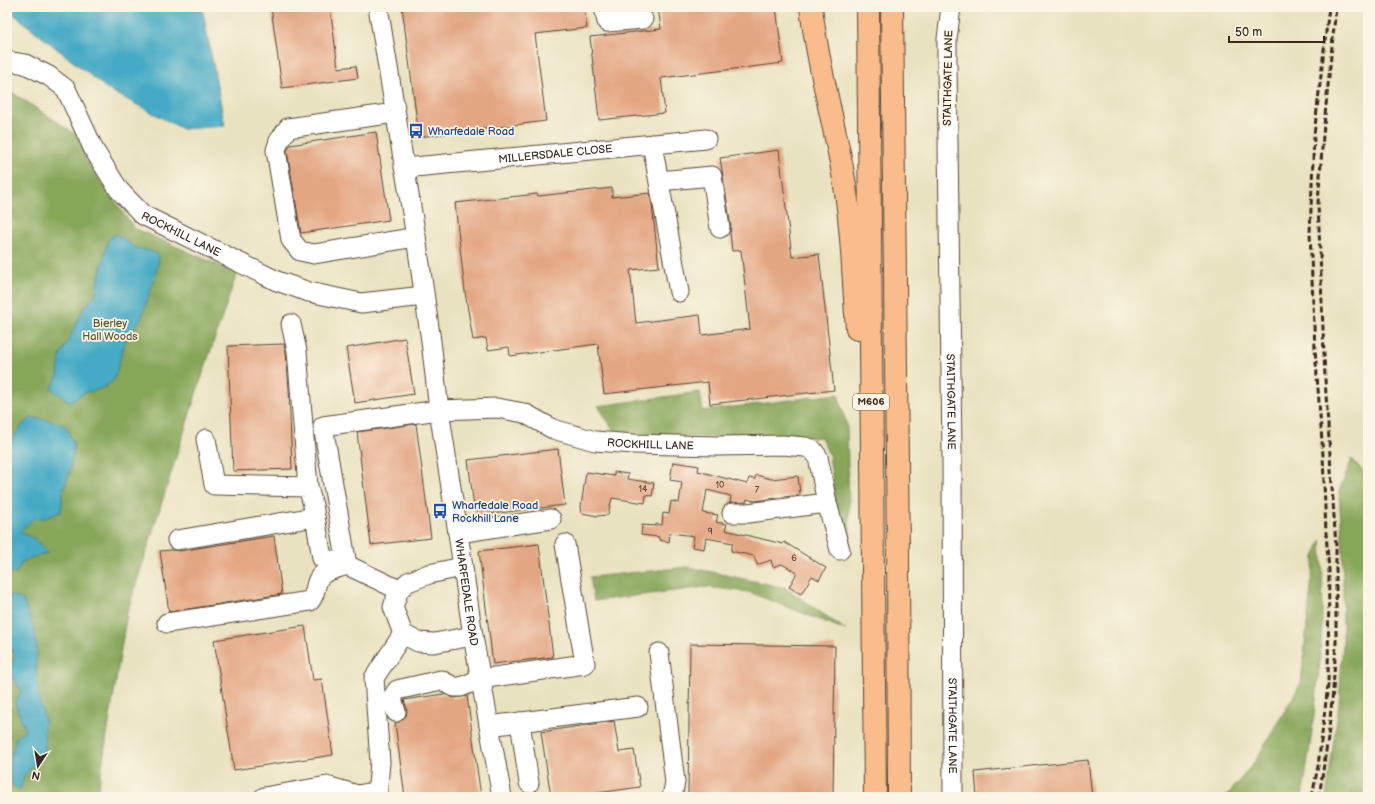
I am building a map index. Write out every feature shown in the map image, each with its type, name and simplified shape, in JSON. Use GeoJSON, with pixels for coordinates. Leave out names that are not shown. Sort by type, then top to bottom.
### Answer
{"type":"FeatureCollection","features":[{"type":"Feature","properties":{"kind":"highway","name":"M606"},"geometry":{"type":"LineString","coordinates":[[811,7],[815,37],[842,169],[850,232],[858,350],[872,425]]}},
{"type":"Feature","properties":{"kind":"highway","name":"M606"},"geometry":{"type":"LineString","coordinates":[[868,7],[875,797]]}},
{"type":"Feature","properties":{"kind":"highway","name":"M606"},"geometry":{"type":"LineString","coordinates":[[892,7],[900,797]]}},
{"type":"Feature","properties":{"kind":"street","name":"WHARFEDALE ROAD"},"geometry":{"type":"LineString","coordinates":[[378,7],[416,237],[439,410],[472,636],[502,797]]}},
{"type":"Feature","properties":{"kind":"street"},"geometry":{"type":"LineString","coordinates":[[604,7],[607,22],[643,18]]}},
{"type":"Feature","properties":{"kind":"street","name":"STAITHGATE LANE"},"geometry":{"type":"LineString","coordinates":[[951,7],[947,39],[947,62],[952,462],[953,797]]}},
{"type":"Feature","properties":{"kind":"street","name":"ROCKHILL LANE"},"geometry":{"type":"LineString","coordinates":[[7,61],[26,64],[49,76],[66,89],[94,150],[119,190],[143,214],[277,281],[309,292],[361,303],[424,296]]}},
{"type":"Feature","properties":{"kind":"street"},"geometry":{"type":"LineString","coordinates":[[395,113],[288,128],[279,141],[276,150],[291,240],[300,251],[314,254],[416,237]]}},
{"type":"Feature","properties":{"kind":"street","name":"MILLERSDALE CLOSE"},"geometry":{"type":"LineString","coordinates":[[404,168],[706,139]]}},
{"type":"Feature","properties":{"kind":"street"},"geometry":{"type":"LineString","coordinates":[[652,144],[679,292]]}},
{"type":"Feature","properties":{"kind":"street"},"geometry":{"type":"LineString","coordinates":[[659,181],[712,176],[720,228]]}},
{"type":"Feature","properties":{"kind":"street"},"geometry":{"type":"LineString","coordinates":[[291,324],[296,351],[308,487],[322,558],[346,565],[399,590]]}},
{"type":"Feature","properties":{"kind":"street","name":"ROCKHILL LANE"},"geometry":{"type":"LineString","coordinates":[[346,565],[323,426],[439,410],[497,408],[524,413],[553,429],[595,441],[634,444],[716,446],[805,446],[812,449],[818,457],[826,503],[840,550]]}},
{"type":"Feature","properties":{"kind":"street"},"geometry":{"type":"LineString","coordinates":[[206,439],[214,484],[308,487]]}},
{"type":"Feature","properties":{"kind":"street"},"geometry":{"type":"LineString","coordinates":[[732,513],[748,514],[826,503]]}},
{"type":"Feature","properties":{"kind":"street"},"geometry":{"type":"LineString","coordinates":[[177,540],[315,517]]}},
{"type":"Feature","properties":{"kind":"street"},"geometry":{"type":"LineString","coordinates":[[458,533],[551,519]]}},
{"type":"Feature","properties":{"kind":"street"},"geometry":{"type":"LineString","coordinates":[[396,712],[392,698],[397,690],[441,680],[454,687],[461,687],[480,679],[585,664],[565,544]]}},
{"type":"Feature","properties":{"kind":"street"},"geometry":{"type":"LineString","coordinates":[[167,623],[310,601],[314,598],[317,580],[323,573],[346,565]]}},
{"type":"Feature","properties":{"kind":"street"},"geometry":{"type":"LineString","coordinates":[[462,567],[429,574],[408,582],[399,590],[393,607],[403,634],[418,642],[434,643],[472,636]]}},
{"type":"Feature","properties":{"kind":"street"},"geometry":{"type":"LineString","coordinates":[[264,797],[327,786],[358,795],[378,794],[380,762],[374,678],[403,634]]}},
{"type":"Feature","properties":{"kind":"street"},"geometry":{"type":"LineString","coordinates":[[659,653],[675,782],[672,797]]}},
{"type":"Feature","properties":{"kind":"street"},"geometry":{"type":"LineString","coordinates":[[489,726],[638,706]]}},
{"type":"Feature","properties":{"kind":"street"},"geometry":{"type":"LineString","coordinates":[[520,722],[529,782]]}},
{"type":"Feature","properties":{"kind":"green space","name":"Bierley Hall Woods"},"geometry":{"type":"Polygon","coordinates":[[[7,89],[80,137],[86,160],[134,228],[237,273],[197,391],[127,613],[97,797],[7,797],[7,89]]]}},
{"type":"Feature","properties":{"kind":"green space"},"geometry":{"type":"Polygon","coordinates":[[[700,392],[703,411],[838,394],[847,426],[850,546],[843,556],[829,455],[821,437],[790,439],[617,435],[598,406],[700,392]]]}},
{"type":"Feature","properties":{"kind":"green space"},"geometry":{"type":"Polygon","coordinates":[[[1352,459],[1368,477],[1368,797],[1326,797],[1339,704],[1343,640],[1343,556],[1339,491],[1352,459]]]}},
{"type":"Feature","properties":{"kind":"green space"},"geometry":{"type":"Polygon","coordinates":[[[1321,540],[1323,604],[1319,669],[1312,733],[1302,797],[1226,797],[1256,760],[1301,683],[1314,557],[1321,540]]]}},
{"type":"Feature","properties":{"kind":"green space"},"geometry":{"type":"Polygon","coordinates":[[[688,567],[786,588],[846,630],[749,592],[706,587],[594,601],[590,577],[688,567]]]}},
{"type":"Feature","properties":{"kind":"water"},"geometry":{"type":"Polygon","coordinates":[[[7,7],[202,7],[225,126],[183,129],[109,90],[7,9],[7,7]]]}},
{"type":"Feature","properties":{"kind":"water"},"geometry":{"type":"Polygon","coordinates":[[[115,234],[125,239],[134,247],[157,253],[159,262],[142,317],[125,342],[114,380],[103,388],[84,393],[70,402],[51,389],[58,375],[60,356],[84,308],[95,295],[108,240],[115,234]]]}},
{"type":"Feature","properties":{"kind":"water"},"geometry":{"type":"Polygon","coordinates":[[[31,418],[48,420],[66,426],[74,445],[70,470],[63,492],[61,512],[45,518],[34,518],[20,532],[35,539],[49,552],[21,563],[16,574],[7,571],[7,448],[22,425],[31,418]]]}},
{"type":"Feature","properties":{"kind":"water"},"geometry":{"type":"Polygon","coordinates":[[[12,595],[23,600],[35,631],[37,651],[36,667],[40,704],[45,720],[44,733],[46,754],[25,774],[20,790],[12,785],[9,767],[16,737],[25,730],[15,703],[21,691],[8,670],[15,656],[7,641],[7,600],[12,595]]]}},
{"type":"Feature","properties":{"kind":"building"},"geometry":{"type":"Polygon","coordinates":[[[271,7],[330,7],[338,68],[356,66],[358,78],[282,88],[271,7]]]}},
{"type":"Feature","properties":{"kind":"building"},"geometry":{"type":"Polygon","coordinates":[[[402,7],[584,7],[587,28],[535,34],[546,121],[419,137],[402,7]]]}},
{"type":"Feature","properties":{"kind":"building"},"geometry":{"type":"Polygon","coordinates":[[[658,7],[776,7],[783,63],[661,78],[665,113],[599,120],[590,37],[661,29],[658,7]]]}},
{"type":"Feature","properties":{"kind":"building"},"geometry":{"type":"Polygon","coordinates":[[[376,132],[389,220],[301,233],[287,151],[290,145],[376,132]]]}},
{"type":"Feature","properties":{"kind":"building"},"geometry":{"type":"Polygon","coordinates":[[[779,150],[792,257],[819,254],[834,390],[710,404],[708,382],[604,394],[598,344],[510,356],[509,347],[488,350],[486,338],[473,340],[465,292],[455,203],[612,188],[612,197],[650,193],[659,267],[630,270],[636,323],[700,315],[702,335],[750,329],[741,250],[732,251],[730,233],[731,226],[720,158],[779,150]]]}},
{"type":"Feature","properties":{"kind":"building"},"geometry":{"type":"Polygon","coordinates":[[[405,338],[414,394],[355,403],[346,348],[405,338]]]}},
{"type":"Feature","properties":{"kind":"building"},"geometry":{"type":"Polygon","coordinates":[[[284,344],[289,389],[292,469],[233,471],[228,346],[284,344]]]}},
{"type":"Feature","properties":{"kind":"building"},"geometry":{"type":"Polygon","coordinates":[[[416,424],[431,538],[371,545],[357,432],[416,424]]]}},
{"type":"Feature","properties":{"kind":"building"},"geometry":{"type":"Polygon","coordinates":[[[558,449],[565,505],[475,516],[468,460],[558,449]]]}},
{"type":"Feature","properties":{"kind":"building"},"geometry":{"type":"Polygon","coordinates":[[[673,462],[699,466],[698,471],[747,484],[749,478],[755,479],[756,475],[771,479],[798,476],[799,495],[755,501],[747,499],[746,502],[730,503],[731,496],[707,490],[703,513],[718,515],[716,522],[727,524],[725,530],[783,544],[784,542],[826,568],[819,580],[812,576],[801,594],[789,587],[797,573],[782,564],[773,567],[771,560],[757,565],[754,556],[731,551],[733,543],[706,538],[704,549],[692,547],[694,536],[670,533],[669,542],[659,540],[659,537],[641,535],[642,525],[662,525],[663,513],[669,514],[671,501],[679,503],[682,482],[670,480],[673,462]]]}},
{"type":"Feature","properties":{"kind":"building"},"geometry":{"type":"Polygon","coordinates":[[[586,472],[614,476],[614,472],[628,474],[627,479],[654,483],[652,496],[646,495],[645,503],[612,498],[608,515],[597,516],[582,513],[581,506],[586,472]]]}},
{"type":"Feature","properties":{"kind":"building"},"geometry":{"type":"Polygon","coordinates":[[[274,536],[282,594],[169,612],[160,551],[179,551],[274,536]]]}},
{"type":"Feature","properties":{"kind":"building"},"geometry":{"type":"Polygon","coordinates":[[[539,544],[553,657],[493,664],[479,551],[539,544]]]}},
{"type":"Feature","properties":{"kind":"building"},"geometry":{"type":"Polygon","coordinates":[[[305,626],[313,680],[322,679],[333,755],[234,770],[214,640],[305,626]]]}},
{"type":"Feature","properties":{"kind":"building"},"geometry":{"type":"Polygon","coordinates":[[[690,644],[835,646],[833,797],[688,797],[690,644]]]}},
{"type":"Feature","properties":{"kind":"building"},"geometry":{"type":"Polygon","coordinates":[[[444,694],[454,698],[467,696],[481,797],[405,797],[395,723],[399,722],[406,716],[407,709],[404,700],[444,694]]]}},
{"type":"Feature","properties":{"kind":"building"},"geometry":{"type":"Polygon","coordinates":[[[614,721],[619,752],[634,750],[640,787],[570,797],[551,797],[541,732],[614,721]]]}},
{"type":"Feature","properties":{"kind":"building"},"geometry":{"type":"Polygon","coordinates":[[[1088,760],[1092,797],[977,797],[975,772],[1088,760]]]}},
{"type":"Feature","properties":{"kind":"railway"},"geometry":{"type":"LineString","coordinates":[[1312,797],[1318,766],[1328,685],[1329,571],[1323,455],[1315,349],[1310,233],[1314,135],[1329,7]]}},
{"type":"Feature","properties":{"kind":"railway"},"geometry":{"type":"LineString","coordinates":[[1319,797],[1328,738],[1333,690],[1336,643],[1336,547],[1325,379],[1318,203],[1323,135],[1336,7]]}},
{"type":"Feature","properties":{"kind":"place","name":"Wharfedale Road"},"geometry":{"type":"Point","coordinates":[416,131]}},
{"type":"Feature","properties":{"kind":"place","name":"Wharfedale Road Rockhill Lane"},"geometry":{"type":"Point","coordinates":[440,511]}}]}
